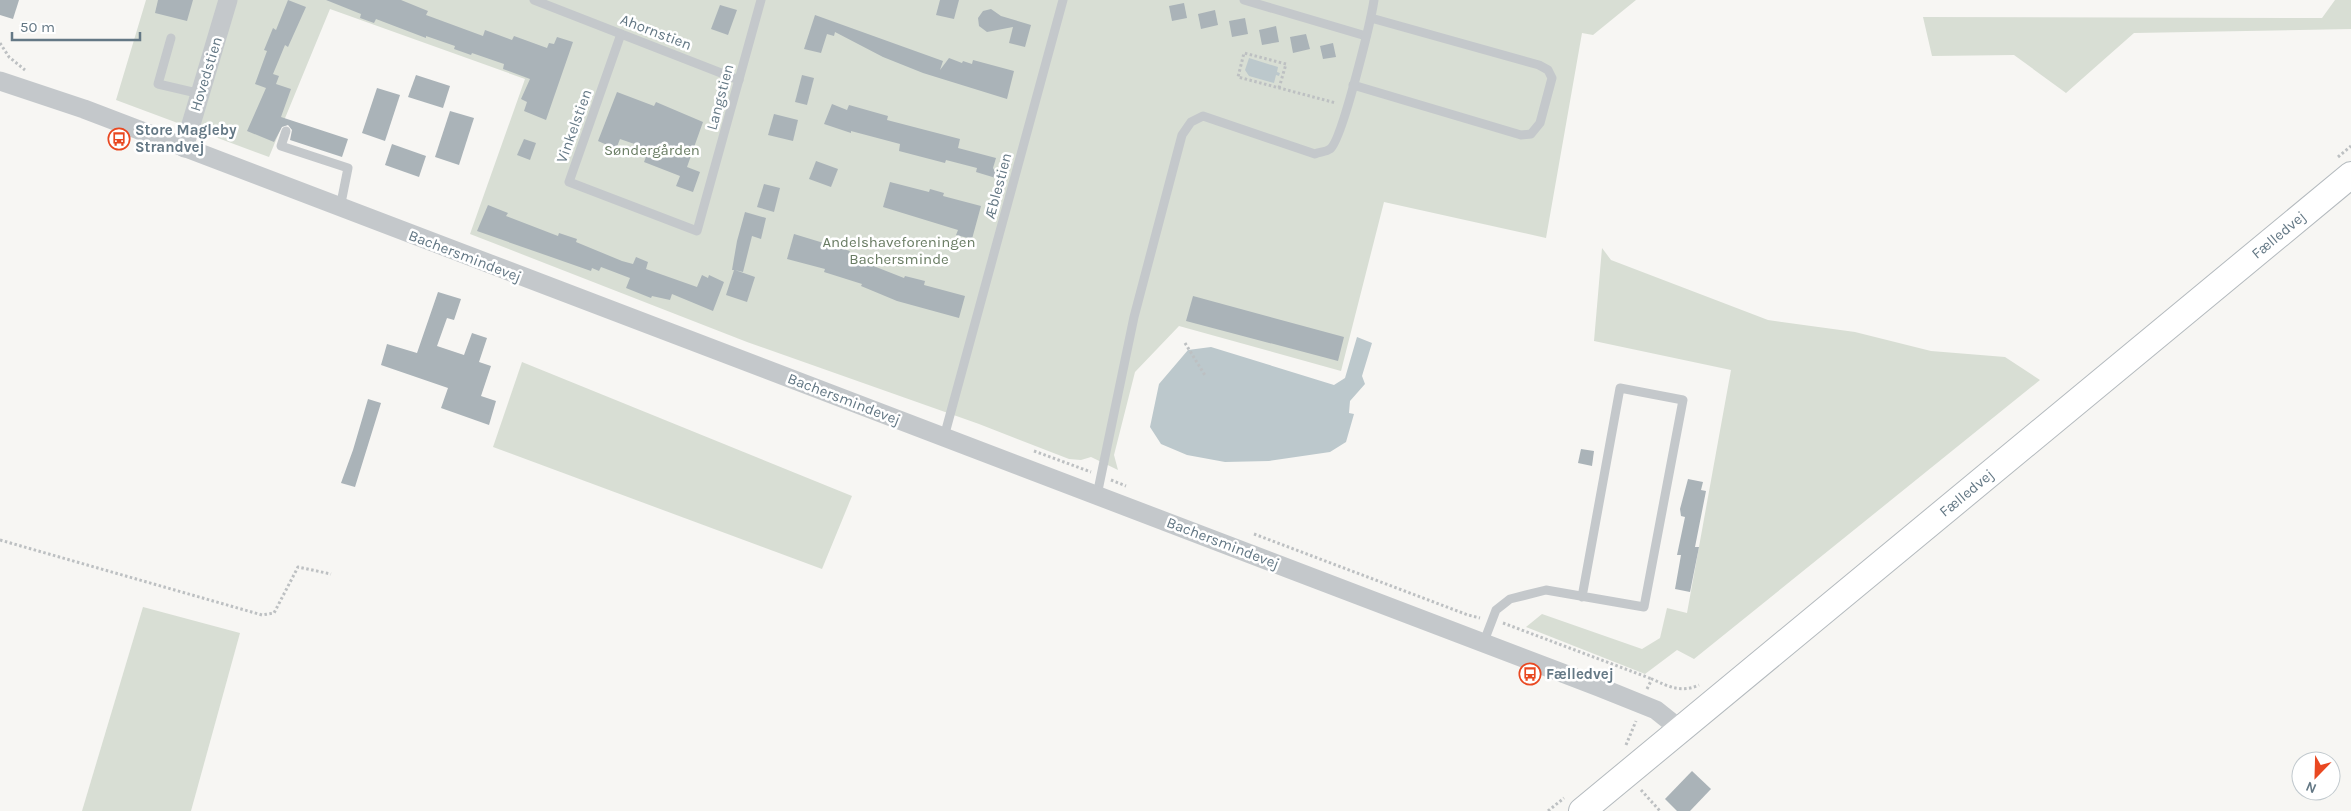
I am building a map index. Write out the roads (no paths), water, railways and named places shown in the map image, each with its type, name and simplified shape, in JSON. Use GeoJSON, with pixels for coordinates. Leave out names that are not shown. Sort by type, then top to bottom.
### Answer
{"type":"FeatureCollection","features":[{"type":"Feature","properties":{"kind":"street","name":"Hovedstien"},"geometry":{"type":"LineString","coordinates":[[184,148],[228,0]]}},
{"type":"Feature","properties":{"kind":"street","name":"Bachersmindevej"},"geometry":{"type":"LineString","coordinates":[[0,81],[84,109],[1642,704],[1664,714],[1681,730]]}},
{"type":"Feature","properties":{"kind":"street","name":"Fælledvej"},"geometry":{"type":"LineString","coordinates":[[1576,802],[1625,762],[1681,730],[1949,505],[2343,167]]}},
{"type":"Feature","properties":{"kind":"lane","name":"Ahornstien"},"geometry":{"type":"LineString","coordinates":[[534,0],[739,80]]}},
{"type":"Feature","properties":{"kind":"lane","name":"Langstien"},"geometry":{"type":"LineString","coordinates":[[698,231],[761,0]]}},
{"type":"Feature","properties":{"kind":"lane","name":"Æblestien"},"geometry":{"type":"LineString","coordinates":[[944,437],[1063,0]]}},
{"type":"Feature","properties":{"kind":"lane"},"geometry":{"type":"LineString","coordinates":[[1244,0],[1366,36]]}},
{"type":"Feature","properties":{"kind":"lane"},"geometry":{"type":"LineString","coordinates":[[1097,495],[1134,317],[1182,134],[1190,122],[1203,116],[1315,154],[1330,149],[1337,138],[1353,85],[1374,0]]}},
{"type":"Feature","properties":{"kind":"lane"},"geometry":{"type":"LineString","coordinates":[[1353,85],[1520,134],[1531,134],[1540,123],[1552,78],[1548,70],[1539,65],[1371,18]]}},
{"type":"Feature","properties":{"kind":"lane","name":"Vinkelstien"},"geometry":{"type":"LineString","coordinates":[[621,34],[569,182],[698,231]]}},
{"type":"Feature","properties":{"kind":"lane"},"geometry":{"type":"LineString","coordinates":[[171,38],[158,84],[201,94]]}},
{"type":"Feature","properties":{"kind":"lane"},"geometry":{"type":"LineString","coordinates":[[286,131],[281,146],[348,168],[340,208]]}},
{"type":"Feature","properties":{"kind":"lane"},"geometry":{"type":"LineString","coordinates":[[1483,644],[1496,610],[1510,599],[1546,590],[1644,607],[1683,400],[1620,388],[1582,596]]}},
{"type":"Feature","properties":{"kind":"place","name":"Store Magleby Strandvej"},"geometry":{"type":"Point","coordinates":[119,139]}},
{"type":"Feature","properties":{"kind":"place","name":"Fælledvej"},"geometry":{"type":"Point","coordinates":[1530,674]}},
{"type":"Feature","properties":{"kind":"park label","name":"Søndergården"},"geometry":{"type":"Point","coordinates":[652,150]}},
{"type":"Feature","properties":{"kind":"park label","name":"Andelshaveforeningen Bachersminde"},"geometry":{"type":"Point","coordinates":[899,250]}}]}
